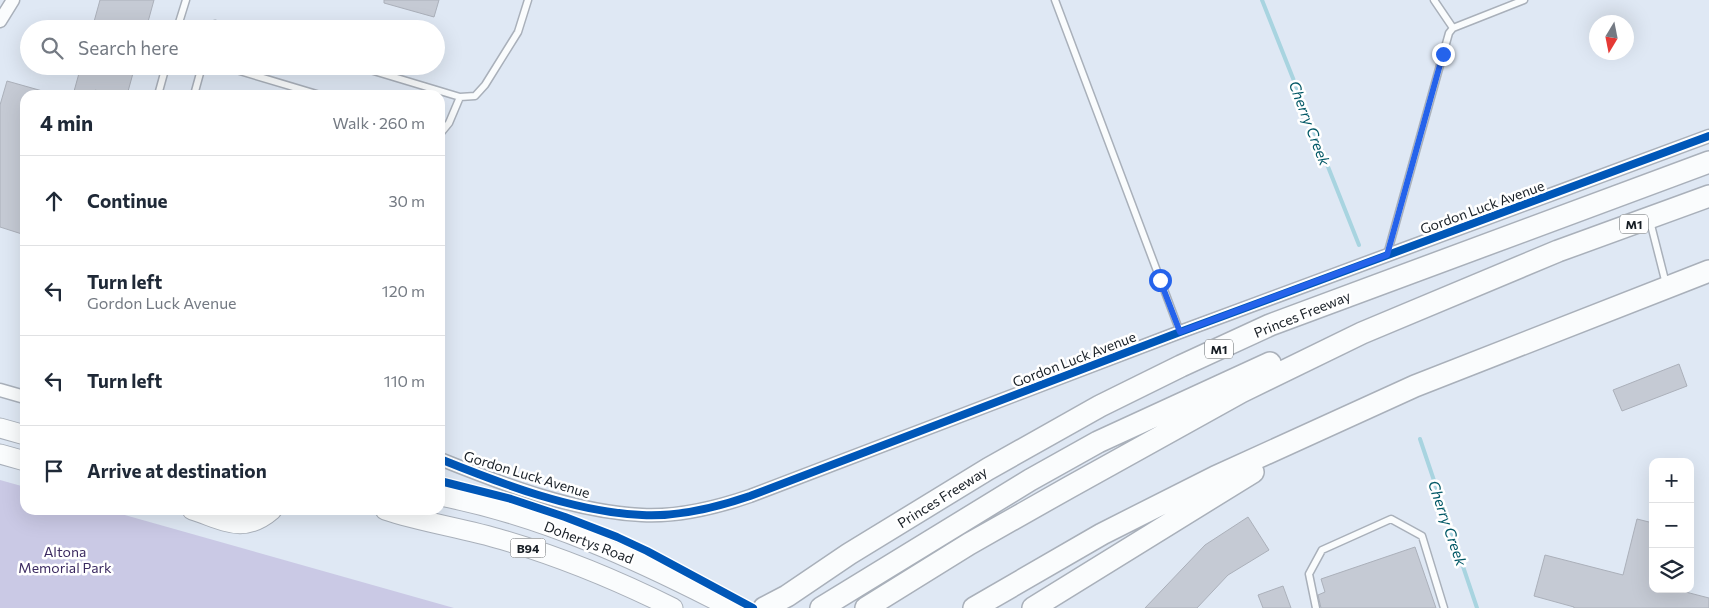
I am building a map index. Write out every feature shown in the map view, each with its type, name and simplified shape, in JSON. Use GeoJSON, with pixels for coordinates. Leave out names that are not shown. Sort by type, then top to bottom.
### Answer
{"type":"FeatureCollection","features":[{"type":"Feature","properties":{"kind":"highway","name":"Princes Freeway"},"geometry":{"type":"LineString","coordinates":[[764,608],[787,596],[849,554],[988,469],[1100,406],[1181,366],[1270,325],[1709,162]]}},
{"type":"Feature","properties":{"kind":"highway","name":"M1"},"geometry":{"type":"LineString","coordinates":[[871,608],[905,583],[969,544],[1241,392],[1362,333],[1558,251],[1709,196]]}},
{"type":"Feature","properties":{"kind":"highway"},"geometry":{"type":"LineString","coordinates":[[821,608],[1030,480],[1098,442],[1324,338],[1558,251]]}},
{"type":"Feature","properties":{"kind":"highway"},"geometry":{"type":"LineString","coordinates":[[974,608],[1102,534],[1215,476],[1414,386],[1709,271]]}},
{"type":"Feature","properties":{"kind":"highway"},"geometry":{"type":"LineString","coordinates":[[1033,608],[1292,449],[1414,386]]}},
{"type":"Feature","properties":{"kind":"highway"},"geometry":{"type":"LineString","coordinates":[[866,608],[905,583]]}},
{"type":"Feature","properties":{"kind":"main road"},"geometry":{"type":"LineString","coordinates":[[0,428],[20,433]]}},
{"type":"Feature","properties":{"kind":"main road"},"geometry":{"type":"LineString","coordinates":[[0,454],[20,460]]}},
{"type":"Feature","properties":{"kind":"main road","name":"Dohertys Road"},"geometry":{"type":"LineString","coordinates":[[445,497],[494,508],[557,529],[640,563],[731,608]]}},
{"type":"Feature","properties":{"kind":"main road"},"geometry":{"type":"LineString","coordinates":[[207,515],[232,523],[252,523],[264,515]]}},
{"type":"Feature","properties":{"kind":"main road"},"geometry":{"type":"LineString","coordinates":[[223,515],[232,523]]}},
{"type":"Feature","properties":{"kind":"main road","name":"Dohertys Road"},"geometry":{"type":"LineString","coordinates":[[405,515],[522,546],[589,571],[668,606]]}},
{"type":"Feature","properties":{"kind":"street"},"geometry":{"type":"LineString","coordinates":[[0,21],[13,0]]}},
{"type":"Feature","properties":{"kind":"street","name":"Gordon Luck Avenue"},"geometry":{"type":"LineString","coordinates":[[445,461],[528,491],[592,508],[643,515],[678,514],[703,510],[750,496],[1180,332],[1709,136]]}},
{"type":"Feature","properties":{"kind":"street"},"geometry":{"type":"LineString","coordinates":[[0,390],[20,396]]}},
{"type":"Feature","properties":{"kind":"lane"},"geometry":{"type":"LineString","coordinates":[[180,20],[186,0]]}},
{"type":"Feature","properties":{"kind":"lane"},"geometry":{"type":"LineString","coordinates":[[445,92],[460,97],[475,96],[485,85],[518,32],[528,0]]}},
{"type":"Feature","properties":{"kind":"lane"},"geometry":{"type":"LineString","coordinates":[[1056,0],[1180,332]]}},
{"type":"Feature","properties":{"kind":"lane"},"geometry":{"type":"LineString","coordinates":[[1434,0],[1453,28]]}},
{"type":"Feature","properties":{"kind":"lane"},"geometry":{"type":"LineString","coordinates":[[1387,255],[1449,33],[1453,28],[1524,0]]}},
{"type":"Feature","properties":{"kind":"lane"},"geometry":{"type":"LineString","coordinates":[[159,90],[164,75]]}},
{"type":"Feature","properties":{"kind":"lane"},"geometry":{"type":"LineString","coordinates":[[195,90],[200,75]]}},
{"type":"Feature","properties":{"kind":"lane"},"geometry":{"type":"LineString","coordinates":[[253,75],[303,90]]}},
{"type":"Feature","properties":{"kind":"lane"},"geometry":{"type":"LineString","coordinates":[[387,75],[437,90]]}},
{"type":"Feature","properties":{"kind":"lane"},"geometry":{"type":"LineString","coordinates":[[445,128],[449,123],[460,97]]}},
{"type":"Feature","properties":{"kind":"lane"},"geometry":{"type":"LineString","coordinates":[[1649,219],[1667,287]]}},
{"type":"Feature","properties":{"kind":"lane"},"geometry":{"type":"LineString","coordinates":[[1316,608],[1309,574],[1322,550],[1391,519],[1422,536],[1444,608]]}},
{"type":"Feature","properties":{"kind":"green space","name":"Altona Memorial Park"},"geometry":{"type":"Polygon","coordinates":[[[0,480],[20,486],[20,515],[125,515],[454,608],[0,608],[0,480]]]}},
{"type":"Feature","properties":{"kind":"building"},"geometry":{"type":"Polygon","coordinates":[[[100,0],[154,0],[148,20],[94,20],[100,0]]]}},
{"type":"Feature","properties":{"kind":"building"},"geometry":{"type":"Polygon","coordinates":[[[384,0],[439,0],[434,17],[384,3],[384,0]]]}},
{"type":"Feature","properties":{"kind":"building"},"geometry":{"type":"Polygon","coordinates":[[[79,75],[133,75],[128,90],[74,90],[79,75]]]}},
{"type":"Feature","properties":{"kind":"building"},"geometry":{"type":"Polygon","coordinates":[[[7,81],[39,90],[20,90],[20,233],[0,227],[0,105],[7,81]]]}},
{"type":"Feature","properties":{"kind":"building"},"geometry":{"type":"Polygon","coordinates":[[[1679,364],[1687,386],[1622,411],[1613,390],[1679,364]]]}},
{"type":"Feature","properties":{"kind":"building"},"geometry":{"type":"Polygon","coordinates":[[[1248,517],[1269,550],[1228,575],[1197,608],[1145,608],[1205,545],[1248,517]]]}},
{"type":"Feature","properties":{"kind":"building"},"geometry":{"type":"Polygon","coordinates":[[[1637,519],[1649,522],[1649,593],[1690,593],[1709,598],[1709,608],[1574,608],[1534,596],[1545,555],[1623,575],[1637,519]]]}},
{"type":"Feature","properties":{"kind":"building"},"geometry":{"type":"Polygon","coordinates":[[[1415,547],[1436,608],[1321,608],[1318,595],[1325,592],[1321,579],[1415,547]]]}},
{"type":"Feature","properties":{"kind":"building"},"geometry":{"type":"Polygon","coordinates":[[[1283,586],[1291,608],[1263,608],[1258,595],[1283,586]]]}},
{"type":"Feature","properties":{"kind":"waterway","name":"Cherry Creek"},"geometry":{"type":"LineString","coordinates":[[1262,0],[1359,245]]}},
{"type":"Feature","properties":{"kind":"waterway","name":"Cherry Creek"},"geometry":{"type":"LineString","coordinates":[[1420,439],[1477,608]]}},
{"type":"Feature","properties":{"kind":"cycle path"},"geometry":{"type":"LineString","coordinates":[[445,461],[513,487],[565,503],[617,513],[670,515],[710,508],[750,496],[1180,332],[1709,136]]}},
{"type":"Feature","properties":{"kind":"cycle path"},"geometry":{"type":"LineString","coordinates":[[445,482],[511,499],[617,537],[753,608]]}},
{"type":"Feature","properties":{"kind":"route"},"geometry":{"type":"LineString","coordinates":[[1160,280],[1180,332],[1387,255],[1443,54]]}}]}
